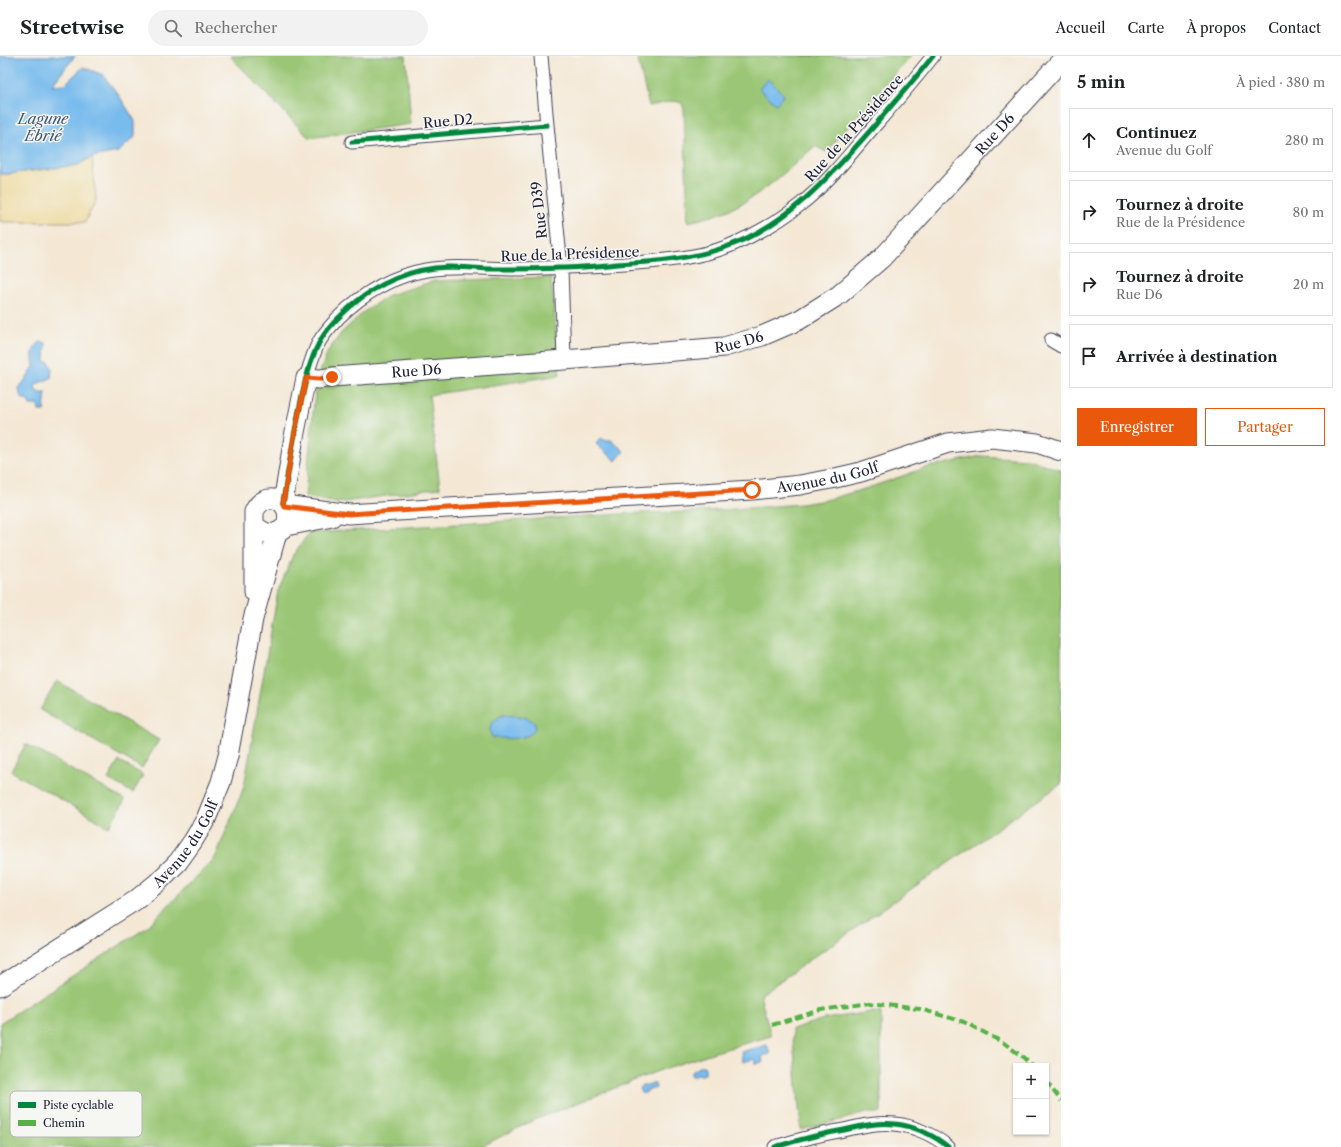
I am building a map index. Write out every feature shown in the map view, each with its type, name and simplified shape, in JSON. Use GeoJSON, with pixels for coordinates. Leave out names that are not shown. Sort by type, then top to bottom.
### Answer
{"type":"FeatureCollection","features":[{"type":"Feature","properties":{"kind":"main road","name":"Rue D6"},"geometry":{"type":"LineString","coordinates":[[306,378],[320,379],[724,347],[762,336],[800,320],[839,295],[882,258],[1061,61]]}},
{"type":"Feature","properties":{"kind":"main road","name":"Rue de la Présidence"},"geometry":{"type":"LineString","coordinates":[[278,503],[306,378]]}},
{"type":"Feature","properties":{"kind":"main road","name":"Avenue du Golf"},"geometry":{"type":"LineString","coordinates":[[254,525],[271,534],[281,529],[349,514],[752,490],[800,485],[861,472],[948,443],[992,438],[1037,443],[1061,451]]}},
{"type":"Feature","properties":{"kind":"main road","name":"Avenue du Golf"},"geometry":{"type":"LineString","coordinates":[[254,619],[254,512],[260,502],[278,503],[349,514]]}},
{"type":"Feature","properties":{"kind":"main road","name":"Avenue du Golf"},"geometry":{"type":"LineString","coordinates":[[0,986],[136,900],[157,883],[178,862],[206,819],[221,782],[228,756],[254,619],[281,529],[288,514],[278,503]]}},
{"type":"Feature","properties":{"kind":"street","name":"Rue D39"},"geometry":{"type":"LineString","coordinates":[[541,56],[561,268],[564,360]]}},
{"type":"Feature","properties":{"kind":"street","name":"Rue de la Présidence"},"geometry":{"type":"LineString","coordinates":[[306,378],[320,342],[329,328],[362,296],[382,284],[405,274],[427,269],[447,268],[561,268],[665,261],[695,256],[727,246],[755,234],[779,220],[802,203],[821,186],[933,56]]}},
{"type":"Feature","properties":{"kind":"street","name":"Rue D2"},"geometry":{"type":"LineString","coordinates":[[352,142],[547,125]]}},
{"type":"Feature","properties":{"kind":"street"},"geometry":{"type":"LineString","coordinates":[[775,1147],[811,1136],[869,1124],[896,1124],[939,1139],[948,1147]]}},
{"type":"Feature","properties":{"kind":"green space"},"geometry":{"type":"Polygon","coordinates":[[[230,56],[406,56],[411,124],[309,138],[230,56]]]}},
{"type":"Feature","properties":{"kind":"green space"},"geometry":{"type":"Polygon","coordinates":[[[637,56],[911,56],[826,152],[815,146],[768,186],[743,203],[715,215],[688,222],[684,110],[682,103],[674,101],[649,106],[637,56]]]}},
{"type":"Feature","properties":{"kind":"green space"},"geometry":{"type":"Polygon","coordinates":[[[551,277],[560,375],[429,395],[440,488],[337,503],[305,497],[316,382],[328,351],[342,332],[365,311],[389,295],[434,281],[551,277]]]}},
{"type":"Feature","properties":{"kind":"green space"},"geometry":{"type":"Polygon","coordinates":[[[981,456],[1028,459],[1061,470],[1061,784],[760,995],[771,1036],[712,1053],[658,1071],[532,1121],[480,1147],[0,1147],[0,1023],[146,928],[215,858],[244,787],[278,591],[293,555],[309,533],[638,513],[693,512],[801,504],[826,500],[871,487],[925,468],[981,456]]]}},
{"type":"Feature","properties":{"kind":"green space"},"geometry":{"type":"Polygon","coordinates":[[[57,681],[159,740],[142,768],[40,710],[57,681]]]}},
{"type":"Feature","properties":{"kind":"green space"},"geometry":{"type":"Polygon","coordinates":[[[26,744],[125,800],[109,827],[11,771],[26,744]]]}},
{"type":"Feature","properties":{"kind":"green space"},"geometry":{"type":"Polygon","coordinates":[[[119,761],[143,775],[133,793],[108,779],[119,761]]]}},
{"type":"Feature","properties":{"kind":"green space"},"geometry":{"type":"Polygon","coordinates":[[[871,1012],[881,1013],[881,1113],[867,1113],[801,1130],[792,1029],[824,1019],[871,1012]]]}},
{"type":"Feature","properties":{"kind":"sand"},"geometry":{"type":"Polygon","coordinates":[[[92,157],[96,200],[85,222],[0,221],[0,174],[78,165],[92,157]]]}},
{"type":"Feature","properties":{"kind":"water","name":"Lagune Ébrié"},"geometry":{"type":"Polygon","coordinates":[[[0,56],[75,56],[52,85],[65,84],[83,67],[103,75],[120,97],[135,121],[135,137],[118,152],[92,157],[78,165],[0,174],[0,56]]]}},
{"type":"Feature","properties":{"kind":"water"},"geometry":{"type":"Polygon","coordinates":[[[768,79],[784,95],[776,104],[759,89],[768,79]]]}},
{"type":"Feature","properties":{"kind":"water"},"geometry":{"type":"Polygon","coordinates":[[[41,342],[46,343],[45,362],[49,362],[52,369],[51,378],[35,386],[36,391],[46,393],[44,411],[39,411],[38,405],[30,405],[27,399],[23,399],[20,395],[19,388],[29,375],[30,371],[34,368],[34,350],[35,347],[41,342]]]}},
{"type":"Feature","properties":{"kind":"water"},"geometry":{"type":"Polygon","coordinates":[[[601,438],[604,440],[611,440],[624,451],[616,461],[596,444],[601,438]]]}},
{"type":"Feature","properties":{"kind":"water"},"geometry":{"type":"Polygon","coordinates":[[[503,715],[520,716],[532,720],[535,723],[534,729],[531,733],[520,738],[493,738],[490,727],[496,719],[503,715]]]}},
{"type":"Feature","properties":{"kind":"water"},"geometry":{"type":"Polygon","coordinates":[[[767,1045],[770,1054],[762,1056],[763,1062],[755,1064],[754,1059],[743,1062],[741,1052],[767,1045]]]}},
{"type":"Feature","properties":{"kind":"water"},"geometry":{"type":"Polygon","coordinates":[[[700,1066],[704,1066],[705,1073],[703,1075],[697,1074],[692,1076],[691,1072],[700,1066]]]}},
{"type":"Feature","properties":{"kind":"water"},"geometry":{"type":"Polygon","coordinates":[[[655,1084],[656,1088],[645,1093],[641,1093],[639,1088],[642,1085],[655,1084]]]}},
{"type":"Feature","properties":{"kind":"marked path"},"geometry":{"type":"LineString","coordinates":[[772,1025],[821,1010],[870,1003],[920,1009],[964,1022],[1004,1043],[1029,1063]]}},
{"type":"Feature","properties":{"kind":"marked path"},"geometry":{"type":"LineString","coordinates":[[1049,1085],[1061,1101]]}},
{"type":"Feature","properties":{"kind":"cycle path"},"geometry":{"type":"LineString","coordinates":[[283,503],[299,411],[307,376],[315,351],[322,338],[337,319],[372,290],[396,278],[421,270],[435,268],[453,267],[524,269],[588,267],[672,259],[726,247],[749,237],[770,225],[809,195],[860,142],[933,56]]}},
{"type":"Feature","properties":{"kind":"cycle path"},"geometry":{"type":"LineString","coordinates":[[352,142],[547,125]]}},
{"type":"Feature","properties":{"kind":"cycle path"},"geometry":{"type":"LineString","coordinates":[[775,1147],[826,1133],[882,1124],[902,1125],[916,1129],[930,1135],[948,1147]]}},
{"type":"Feature","properties":{"kind":"route"},"geometry":{"type":"LineString","coordinates":[[332,377],[320,379],[306,378],[294,437],[283,503],[284,506],[349,514],[752,490]]}}]}
